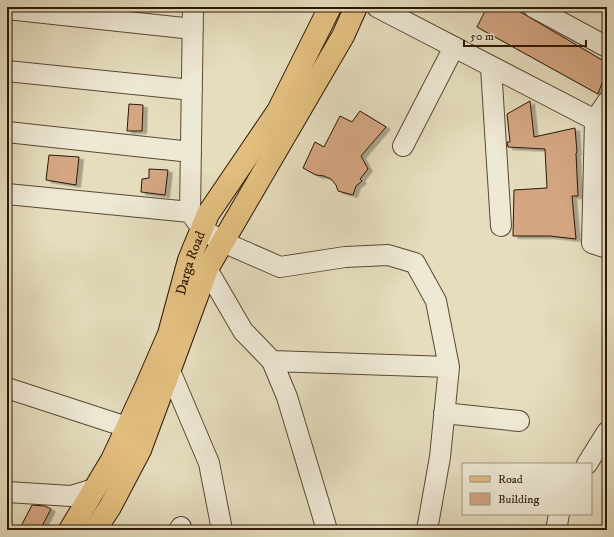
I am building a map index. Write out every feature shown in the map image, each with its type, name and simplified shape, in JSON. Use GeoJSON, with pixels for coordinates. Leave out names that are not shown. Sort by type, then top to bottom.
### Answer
{"type":"FeatureCollection","features":[{"type":"Feature","properties":{"kind":"main road","name":"Darga Road"},"geometry":{"type":"LineString","coordinates":[[96,530],[140,450],[137,430],[169,334],[189,260],[208,214],[278,111],[330,7]]}},
{"type":"Feature","properties":{"kind":"main road","name":"Darga Road"},"geometry":{"type":"LineString","coordinates":[[70,530],[112,460],[137,430],[170,371],[207,269],[343,36],[356,7]]}},
{"type":"Feature","properties":{"kind":"street"},"geometry":{"type":"LineString","coordinates":[[193,7],[190,212],[202,229],[223,242],[280,267],[345,257],[388,255],[415,263],[436,301],[449,367],[440,457],[427,530]]}},
{"type":"Feature","properties":{"kind":"street"},"geometry":{"type":"LineString","coordinates":[[377,7],[601,124]]}},
{"type":"Feature","properties":{"kind":"street"},"geometry":{"type":"LineString","coordinates":[[533,7],[607,48]]}},
{"type":"Feature","properties":{"kind":"street"},"geometry":{"type":"LineString","coordinates":[[7,9],[193,29]]}},
{"type":"Feature","properties":{"kind":"street"},"geometry":{"type":"LineString","coordinates":[[403,146],[454,47]]}},
{"type":"Feature","properties":{"kind":"street"},"geometry":{"type":"LineString","coordinates":[[491,67],[501,226]]}},
{"type":"Feature","properties":{"kind":"street"},"geometry":{"type":"LineString","coordinates":[[7,71],[192,90]]}},
{"type":"Feature","properties":{"kind":"street"},"geometry":{"type":"LineString","coordinates":[[607,102],[601,124],[592,243],[607,248]]}},
{"type":"Feature","properties":{"kind":"street"},"geometry":{"type":"LineString","coordinates":[[7,132],[190,152]]}},
{"type":"Feature","properties":{"kind":"street"},"geometry":{"type":"LineString","coordinates":[[7,194],[190,212]]}},
{"type":"Feature","properties":{"kind":"street"},"geometry":{"type":"LineString","coordinates":[[207,269],[243,331],[272,361],[287,397],[327,530]]}},
{"type":"Feature","properties":{"kind":"street"},"geometry":{"type":"LineString","coordinates":[[272,361],[449,367]]}},
{"type":"Feature","properties":{"kind":"street"},"geometry":{"type":"LineString","coordinates":[[170,371],[209,463],[222,530]]}},
{"type":"Feature","properties":{"kind":"street"},"geometry":{"type":"LineString","coordinates":[[7,388],[137,430]]}},
{"type":"Feature","properties":{"kind":"street"},"geometry":{"type":"LineString","coordinates":[[444,413],[518,421]]}},
{"type":"Feature","properties":{"kind":"street"},"geometry":{"type":"LineString","coordinates":[[588,463],[607,432]]}},
{"type":"Feature","properties":{"kind":"street"},"geometry":{"type":"LineString","coordinates":[[7,492],[71,496],[94,489]]}},
{"type":"Feature","properties":{"kind":"street"},"geometry":{"type":"LineString","coordinates":[[556,530],[559,515]]}},
{"type":"Feature","properties":{"kind":"building"},"geometry":{"type":"Polygon","coordinates":[[[487,7],[512,7],[607,63],[607,69],[598,94],[477,27],[487,7]]]}},
{"type":"Feature","properties":{"kind":"building"},"geometry":{"type":"Polygon","coordinates":[[[530,101],[534,137],[575,128],[578,196],[572,196],[576,239],[550,236],[513,236],[514,190],[547,188],[545,149],[508,147],[507,142],[510,142],[507,114],[530,101]]]}},
{"type":"Feature","properties":{"kind":"building"},"geometry":{"type":"Polygon","coordinates":[[[129,104],[143,105],[142,131],[127,131],[129,104]]]}},
{"type":"Feature","properties":{"kind":"building"},"geometry":{"type":"Polygon","coordinates":[[[360,111],[386,127],[361,156],[368,169],[360,179],[362,181],[356,186],[353,195],[338,191],[336,185],[331,179],[316,175],[303,168],[315,142],[324,147],[340,116],[352,122],[360,111]]]}},
{"type":"Feature","properties":{"kind":"building"},"geometry":{"type":"Polygon","coordinates":[[[49,155],[79,157],[76,185],[46,180],[49,155]]]}},
{"type":"Feature","properties":{"kind":"building"},"geometry":{"type":"Polygon","coordinates":[[[149,169],[168,170],[165,195],[141,192],[142,179],[149,178],[149,169]]]}},
{"type":"Feature","properties":{"kind":"building"},"geometry":{"type":"Polygon","coordinates":[[[32,505],[45,506],[51,509],[40,530],[19,530],[32,505]]]}}]}
